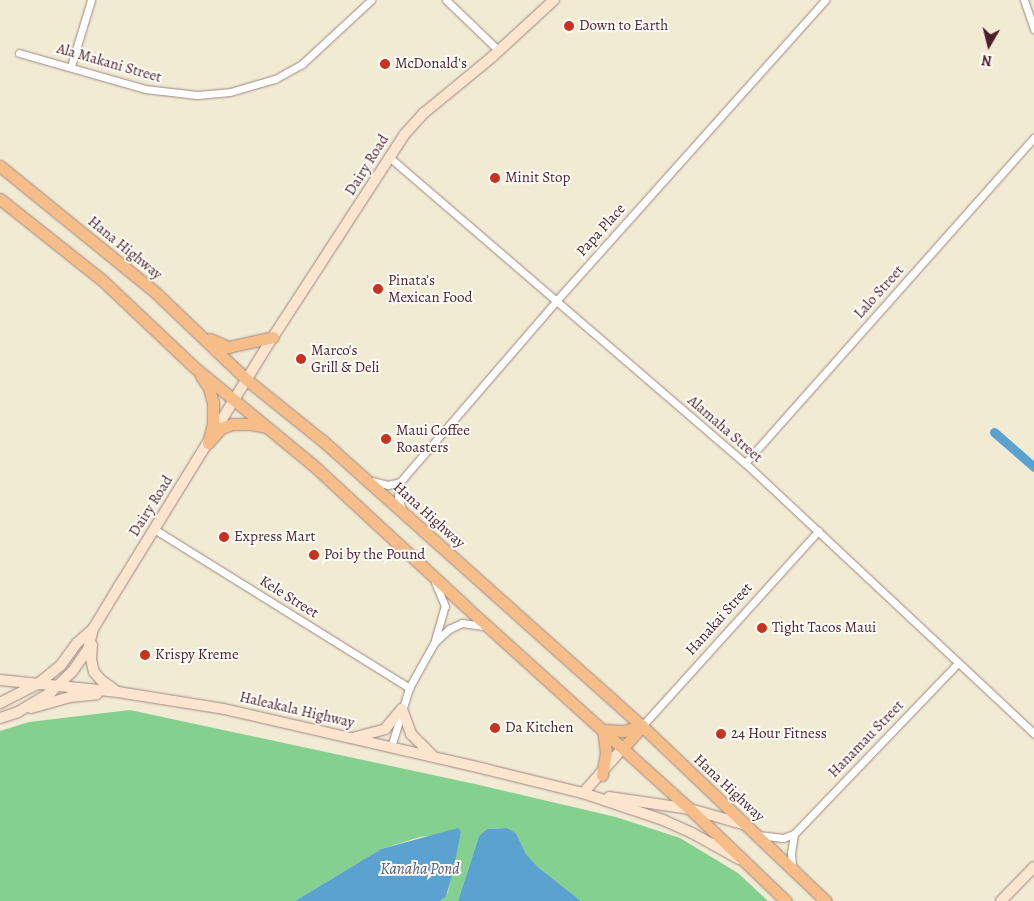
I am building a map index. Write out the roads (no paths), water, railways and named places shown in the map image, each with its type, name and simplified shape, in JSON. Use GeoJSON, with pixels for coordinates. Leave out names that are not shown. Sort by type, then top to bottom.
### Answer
{"type":"FeatureCollection","features":[{"type":"Feature","properties":{"kind":"main road"},"geometry":{"type":"LineString","coordinates":[[0,160],[22,184]]}},
{"type":"Feature","properties":{"kind":"main road","name":"Hana Highway"},"geometry":{"type":"LineString","coordinates":[[0,166],[156,292],[247,380],[408,516],[642,726],[826,901]]}},
{"type":"Feature","properties":{"kind":"main road"},"geometry":{"type":"LineString","coordinates":[[0,199],[102,280],[194,366],[280,436],[690,809],[786,901]]}},
{"type":"Feature","properties":{"kind":"main road"},"geometry":{"type":"LineString","coordinates":[[198,331],[228,347],[273,337]]}},
{"type":"Feature","properties":{"kind":"main road"},"geometry":{"type":"LineString","coordinates":[[194,366],[209,388],[213,403],[213,424],[208,443]]}},
{"type":"Feature","properties":{"kind":"main road"},"geometry":{"type":"LineString","coordinates":[[208,443],[220,428],[239,423],[264,426],[280,436]]}},
{"type":"Feature","properties":{"kind":"main road"},"geometry":{"type":"LineString","coordinates":[[603,730],[623,731],[642,726]]}},
{"type":"Feature","properties":{"kind":"main road"},"geometry":{"type":"LineString","coordinates":[[623,748],[642,726]]}},
{"type":"Feature","properties":{"kind":"main road"},"geometry":{"type":"LineString","coordinates":[[602,774],[606,752],[603,730]]}},
{"type":"Feature","properties":{"kind":"street"},"geometry":{"type":"LineString","coordinates":[[71,66],[92,0]]}},
{"type":"Feature","properties":{"kind":"street","name":"Ala Makani Street"},"geometry":{"type":"LineString","coordinates":[[20,52],[145,89],[166,93],[197,95],[246,88],[281,76],[302,64],[371,0]]}},
{"type":"Feature","properties":{"kind":"street"},"geometry":{"type":"LineString","coordinates":[[446,0],[498,50]]}},
{"type":"Feature","properties":{"kind":"street","name":"Dairy Road"},"geometry":{"type":"LineString","coordinates":[[18,712],[59,684],[72,672],[88,649],[93,629],[154,529],[273,337],[405,133],[424,113],[554,0]]}},
{"type":"Feature","properties":{"kind":"street","name":"Papa Place"},"geometry":{"type":"LineString","coordinates":[[400,482],[556,301],[826,0]]}},
{"type":"Feature","properties":{"kind":"street"},"geometry":{"type":"LineString","coordinates":[[1024,0],[1034,29]]}},
{"type":"Feature","properties":{"kind":"street","name":"Lalo Street"},"geometry":{"type":"LineString","coordinates":[[745,463],[1034,138]]}},
{"type":"Feature","properties":{"kind":"street","name":"Alamaha Street"},"geometry":{"type":"LineString","coordinates":[[389,157],[745,463],[1034,733]]}},
{"type":"Feature","properties":{"kind":"street"},"geometry":{"type":"LineString","coordinates":[[366,479],[386,485],[400,482],[399,500],[408,516]]}},
{"type":"Feature","properties":{"kind":"street","name":"Kele Street"},"geometry":{"type":"LineString","coordinates":[[154,529],[409,688]]}},
{"type":"Feature","properties":{"kind":"street","name":"Hanakai Street"},"geometry":{"type":"LineString","coordinates":[[642,726],[818,531]]}},
{"type":"Feature","properties":{"kind":"street"},"geometry":{"type":"LineString","coordinates":[[391,747],[409,688],[434,643],[445,606],[441,593],[428,572]]}},
{"type":"Feature","properties":{"kind":"street"},"geometry":{"type":"LineString","coordinates":[[434,643],[449,629],[462,623],[474,623],[493,631]]}},
{"type":"Feature","properties":{"kind":"street"},"geometry":{"type":"LineString","coordinates":[[93,629],[93,668],[100,680],[118,692]]}},
{"type":"Feature","properties":{"kind":"street","name":"Dairy Road"},"geometry":{"type":"LineString","coordinates":[[39,683],[60,665],[77,643],[93,629]]}},
{"type":"Feature","properties":{"kind":"street","name":"Hanamau Street"},"geometry":{"type":"LineString","coordinates":[[794,834],[958,663]]}},
{"type":"Feature","properties":{"kind":"street","name":"Haleakala Highway"},"geometry":{"type":"LineString","coordinates":[[0,680],[26,687],[39,683],[59,684],[224,709],[583,793],[663,820],[692,833],[748,864]]}},
{"type":"Feature","properties":{"kind":"street"},"geometry":{"type":"LineString","coordinates":[[0,703],[26,687]]}},
{"type":"Feature","properties":{"kind":"street"},"geometry":{"type":"LineString","coordinates":[[0,710],[22,701],[26,687]]}},
{"type":"Feature","properties":{"kind":"street"},"geometry":{"type":"LineString","coordinates":[[0,718],[70,697],[118,692]]}},
{"type":"Feature","properties":{"kind":"street"},"geometry":{"type":"LineString","coordinates":[[352,738],[385,729],[402,709]]}},
{"type":"Feature","properties":{"kind":"street"},"geometry":{"type":"LineString","coordinates":[[402,709],[411,734],[435,757]]}},
{"type":"Feature","properties":{"kind":"street"},"geometry":{"type":"LineString","coordinates":[[583,793],[602,774],[623,748]]}},
{"type":"Feature","properties":{"kind":"street","name":"Haleakala Highway"},"geometry":{"type":"LineString","coordinates":[[583,793],[690,809],[746,825]]}},
{"type":"Feature","properties":{"kind":"street"},"geometry":{"type":"LineString","coordinates":[[758,835],[783,838],[794,834]]}},
{"type":"Feature","properties":{"kind":"street"},"geometry":{"type":"LineString","coordinates":[[792,867],[790,853],[794,834]]}},
{"type":"Feature","properties":{"kind":"street"},"geometry":{"type":"LineString","coordinates":[[1001,901],[1034,867]]}},
{"type":"Feature","properties":{"kind":"water","name":"Kanaha Pond"},"geometry":{"type":"Polygon","coordinates":[[[458,828],[461,832],[453,872],[446,897],[440,901],[295,901],[381,849],[458,828]]]}},
{"type":"Feature","properties":{"kind":"water","name":"Kanaha Pond"},"geometry":{"type":"Polygon","coordinates":[[[507,828],[516,833],[526,854],[538,867],[581,901],[458,901],[479,836],[487,829],[507,828]]]}},
{"type":"Feature","properties":{"kind":"waterway"},"geometry":{"type":"LineString","coordinates":[[994,432],[1034,467]]}},
{"type":"Feature","properties":{"kind":"place","name":"Down to Earth"},"geometry":{"type":"Point","coordinates":[569,26]}},
{"type":"Feature","properties":{"kind":"place","name":"McDonald's"},"geometry":{"type":"Point","coordinates":[385,64]}},
{"type":"Feature","properties":{"kind":"place","name":"Minit Stop"},"geometry":{"type":"Point","coordinates":[495,178]}},
{"type":"Feature","properties":{"kind":"place","name":"Pinata’s Mexican Food"},"geometry":{"type":"Point","coordinates":[378,289]}},
{"type":"Feature","properties":{"kind":"place","name":"Marco's Grill & Deli"},"geometry":{"type":"Point","coordinates":[301,359]}},
{"type":"Feature","properties":{"kind":"place","name":"Maui Coffee Roasters"},"geometry":{"type":"Point","coordinates":[386,439]}},
{"type":"Feature","properties":{"kind":"place","name":"Express Mart"},"geometry":{"type":"Point","coordinates":[224,537]}},
{"type":"Feature","properties":{"kind":"place","name":"Poi by the Pound"},"geometry":{"type":"Point","coordinates":[314,555]}},
{"type":"Feature","properties":{"kind":"place","name":"Tight Tacos Maui"},"geometry":{"type":"Point","coordinates":[762,628]}},
{"type":"Feature","properties":{"kind":"place","name":"Krispy Kreme"},"geometry":{"type":"Point","coordinates":[145,655]}},
{"type":"Feature","properties":{"kind":"place","name":"Da Kitchen"},"geometry":{"type":"Point","coordinates":[495,728]}},
{"type":"Feature","properties":{"kind":"place","name":"24 Hour Fitness"},"geometry":{"type":"Point","coordinates":[721,734]}}]}
